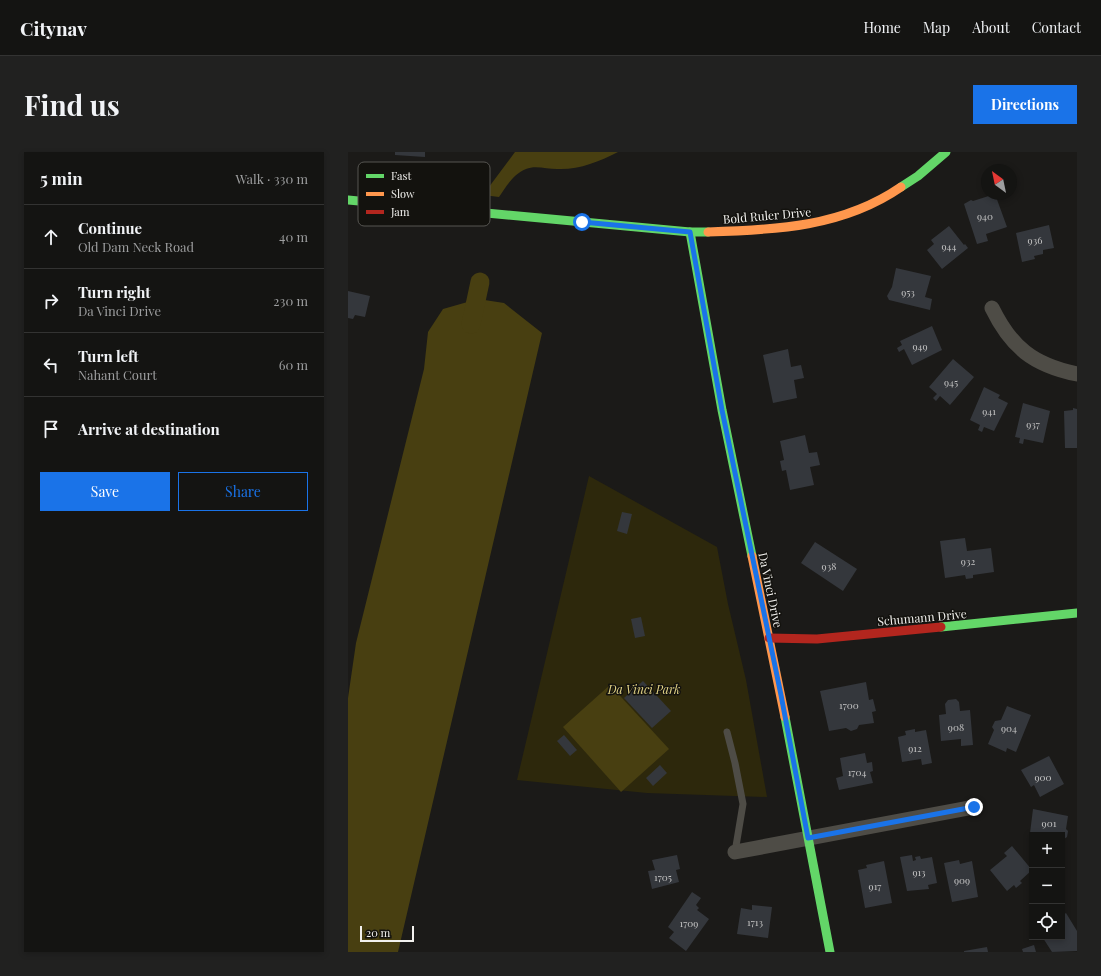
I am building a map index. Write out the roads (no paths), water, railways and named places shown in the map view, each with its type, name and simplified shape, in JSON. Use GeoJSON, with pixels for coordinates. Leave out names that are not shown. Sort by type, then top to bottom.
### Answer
{"type":"FeatureCollection","features":[{"type":"Feature","properties":{"kind":"street","name":"Bold Ruler Drive"},"geometry":{"type":"LineString","coordinates":[[490,213],[690,232],[747,231],[802,226],[836,218],[862,209],[887,197],[918,176],[946,152]]}},
{"type":"Feature","properties":{"kind":"street","name":"Bold Ruler Drive"},"geometry":{"type":"LineString","coordinates":[[348,200],[358,201]]}},
{"type":"Feature","properties":{"kind":"street","name":"Da Vinci Drive"},"geometry":{"type":"LineString","coordinates":[[690,232],[722,410],[769,638],[830,952]]}},
{"type":"Feature","properties":{"kind":"street"},"geometry":{"type":"LineString","coordinates":[[992,308],[1001,326],[1026,354],[1059,370],[1077,374]]}},
{"type":"Feature","properties":{"kind":"street","name":"Schumann Drive"},"geometry":{"type":"LineString","coordinates":[[769,638],[817,638],[1077,613]]}},
{"type":"Feature","properties":{"kind":"street"},"geometry":{"type":"LineString","coordinates":[[735,852],[974,807]]}},
{"type":"Feature","properties":{"kind":"lane"},"geometry":{"type":"LineString","coordinates":[[727,732],[743,804],[735,852]]}},
{"type":"Feature","properties":{"kind":"waterway"},"geometry":{"type":"LineString","coordinates":[[471,324],[480,282]]}},
{"type":"Feature","properties":{"kind":"park label","name":"Da Vinci Park"},"geometry":{"type":"Point","coordinates":[644,689]}}]}
